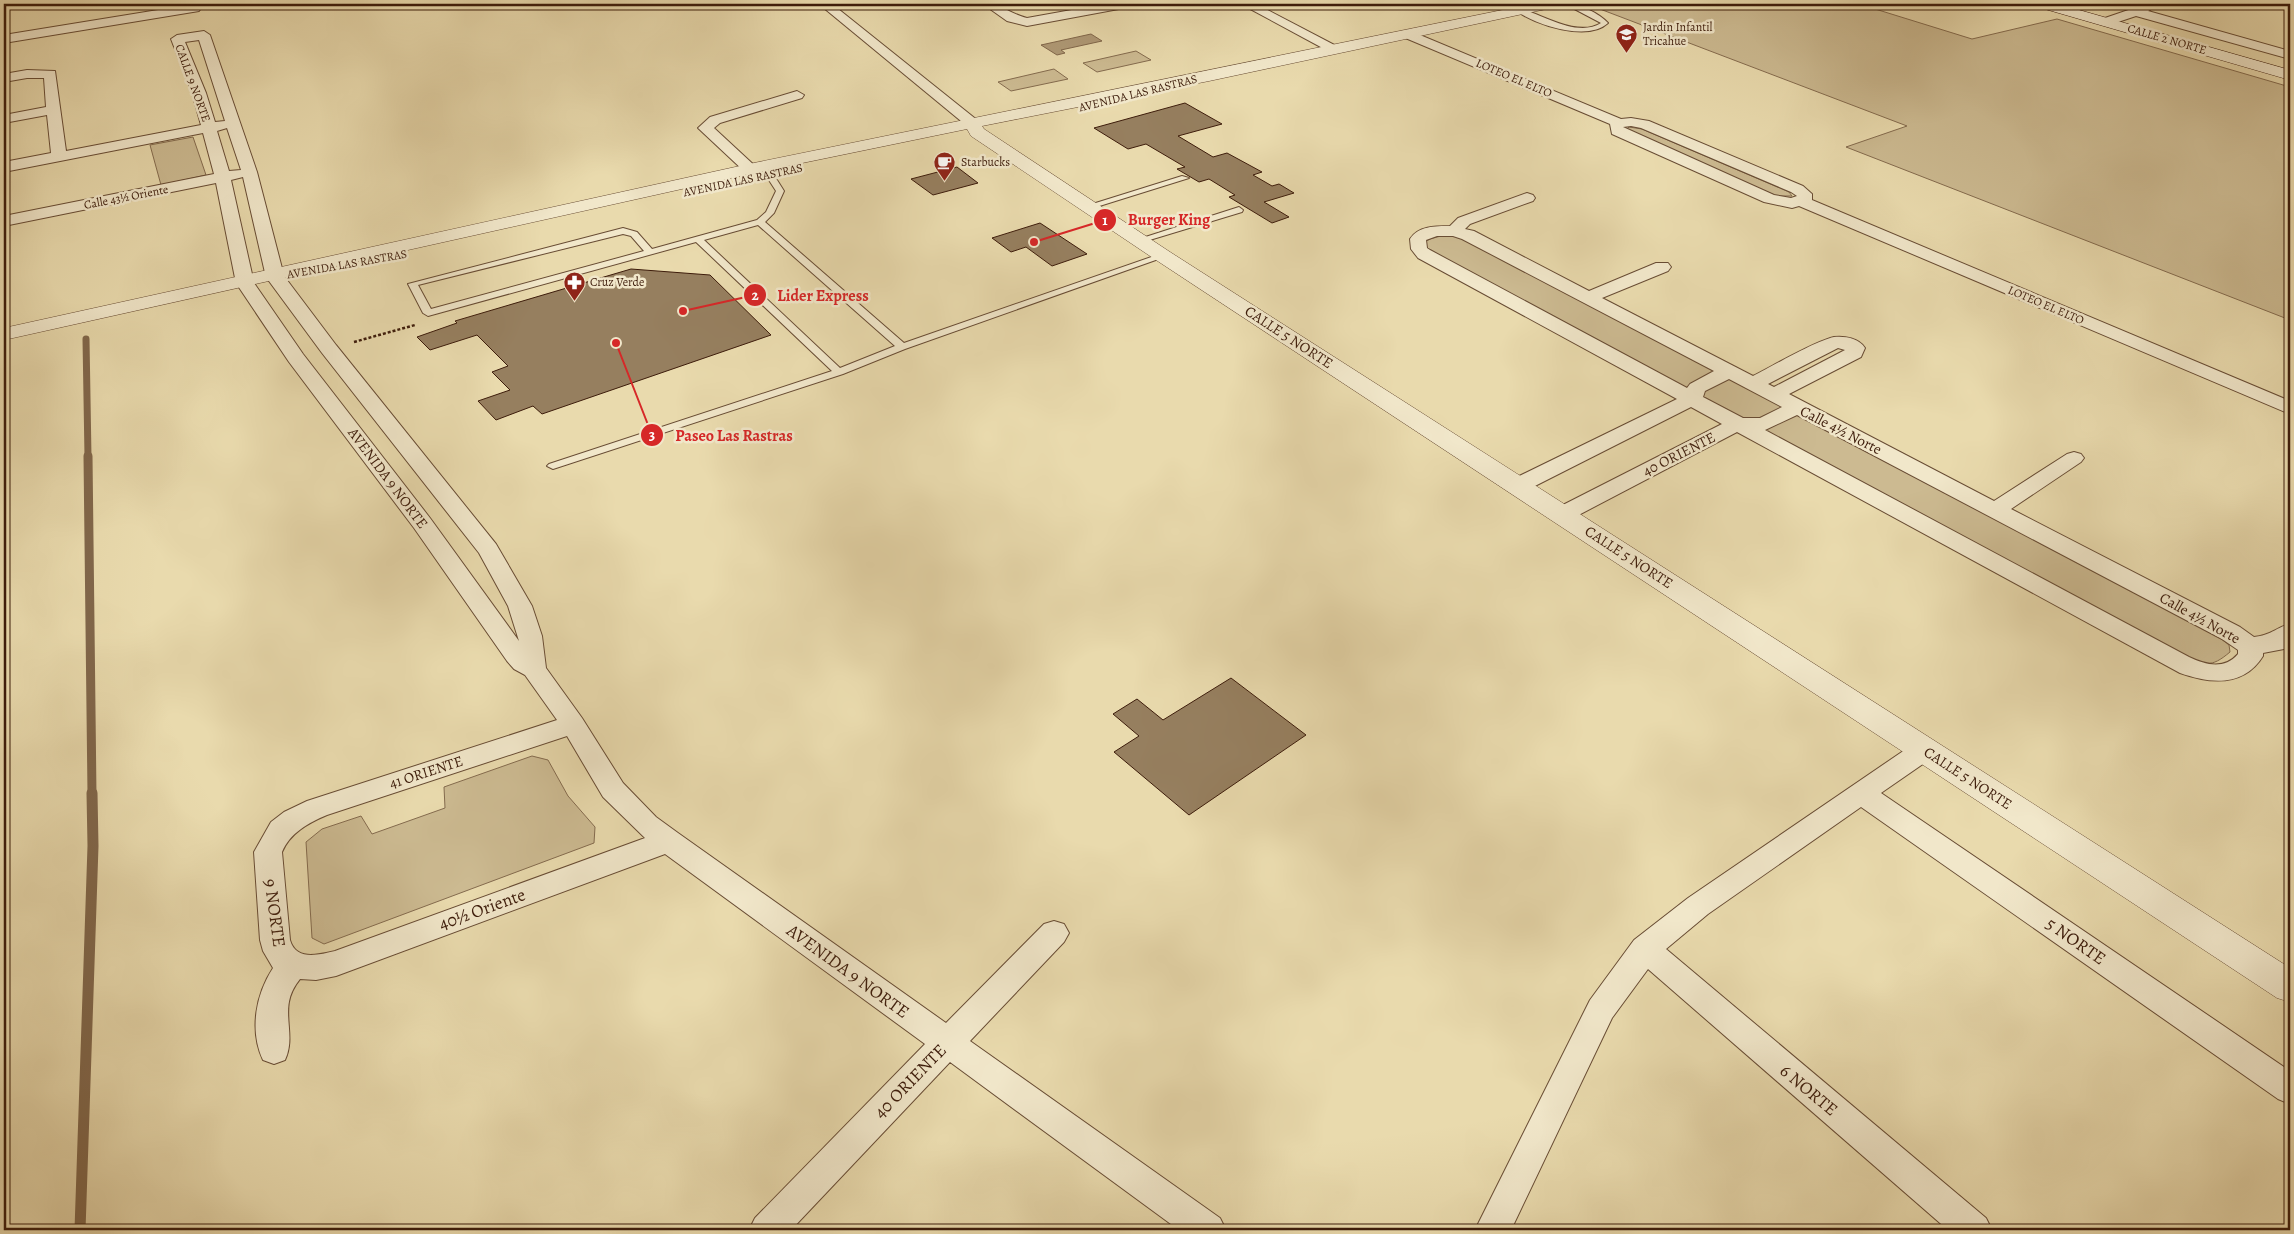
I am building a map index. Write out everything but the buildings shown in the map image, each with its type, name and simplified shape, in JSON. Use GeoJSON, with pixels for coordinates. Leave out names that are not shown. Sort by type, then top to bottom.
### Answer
{"type":"FeatureCollection","features":[{"type":"Feature","properties":{"kind":"street"},"geometry":{"type":"LineString","coordinates":[[4,5],[10,4]]}},
{"type":"Feature","properties":{"kind":"street"},"geometry":{"type":"LineString","coordinates":[[825,4],[974,128]]}},
{"type":"Feature","properties":{"kind":"street"},"geometry":{"type":"LineString","coordinates":[[989,4],[1010,18],[1027,22],[1124,4]]}},
{"type":"Feature","properties":{"kind":"street"},"geometry":{"type":"LineString","coordinates":[[1247,4],[1335,49]]}},
{"type":"Feature","properties":{"kind":"street","name":"AVENIDA LAS RASTRAS"},"geometry":{"type":"LineString","coordinates":[[275,276],[333,269],[1209,76],[1551,4]]}},
{"type":"Feature","properties":{"kind":"street","name":"CALLE 2 NORTE"},"geometry":{"type":"LineString","coordinates":[[2043,4],[2290,75]]}},
{"type":"Feature","properties":{"kind":"street"},"geometry":{"type":"LineString","coordinates":[[2106,22],[2158,4]]}},
{"type":"Feature","properties":{"kind":"street"},"geometry":{"type":"LineString","coordinates":[[2281,4],[2290,6]]}},
{"type":"Feature","properties":{"kind":"street"},"geometry":{"type":"LineString","coordinates":[[4,39],[167,8],[194,6],[204,35]]}},
{"type":"Feature","properties":{"kind":"street"},"geometry":{"type":"LineString","coordinates":[[167,8],[177,40]]}},
{"type":"Feature","properties":{"kind":"street","name":"CALLE 2 NORTE"},"geometry":{"type":"LineString","coordinates":[[2137,12],[2290,55]]}},
{"type":"Feature","properties":{"kind":"street","name":"LOTEO EL ELTO"},"geometry":{"type":"LineString","coordinates":[[1408,34],[1619,123],[1616,128],[1623,135],[1770,199],[1786,203],[1801,201],[2290,408]]}},
{"type":"Feature","properties":{"kind":"street","name":"CALLE 9 NORTE"},"geometry":{"type":"LineString","coordinates":[[245,283],[223,177],[199,93],[177,40],[204,35],[249,172],[275,276]]}},
{"type":"Feature","properties":{"kind":"street"},"geometry":{"type":"LineString","coordinates":[[4,78],[27,74],[50,74],[59,157]]}},
{"type":"Feature","properties":{"kind":"street"},"geometry":{"type":"LineString","coordinates":[[199,93],[222,89]]}},
{"type":"Feature","properties":{"kind":"street"},"geometry":{"type":"LineString","coordinates":[[750,169],[705,128],[715,120],[767,102],[797,95]]}},
{"type":"Feature","properties":{"kind":"street"},"geometry":{"type":"LineString","coordinates":[[4,119],[54,110]]}},
{"type":"Feature","properties":{"kind":"street"},"geometry":{"type":"LineString","coordinates":[[4,167],[233,123]]}},
{"type":"Feature","properties":{"kind":"street","name":"AVENIDA LAS RASTRAS"},"geometry":{"type":"LineString","coordinates":[[4,334],[245,283],[389,248],[750,169],[974,128]]}},
{"type":"Feature","properties":{"kind":"street","name":"CALLE 5 NORTE"},"geometry":{"type":"LineString","coordinates":[[974,128],[1163,256],[1519,485],[2290,987]]}},
{"type":"Feature","properties":{"kind":"street","name":"Calle 43½ Oriente"},"geometry":{"type":"LineString","coordinates":[[4,221],[249,172]]}},
{"type":"Feature","properties":{"kind":"street"},"geometry":{"type":"LineString","coordinates":[[1454,231],[1464,221],[1527,198]]}},
{"type":"Feature","properties":{"kind":"street"},"geometry":{"type":"LineString","coordinates":[[233,223],[260,217]]}},
{"type":"Feature","properties":{"kind":"street","name":"Calle 4½ Norte"},"geometry":{"type":"LineString","coordinates":[[1436,230],[1454,231],[1468,235],[1587,298],[2232,632],[2249,646],[2251,651],[2248,660],[2230,672],[2215,674],[2192,669],[1432,258],[1419,249],[1417,244],[1422,235],[1436,230]]}},
{"type":"Feature","properties":{"kind":"street"},"geometry":{"type":"LineString","coordinates":[[1587,298],[1662,266]]}},
{"type":"Feature","properties":{"kind":"street","name":"AVENIDA 9 NORTE"},"geometry":{"type":"LineString","coordinates":[[275,276],[329,349],[488,549],[518,599],[530,631],[534,669]]}},
{"type":"Feature","properties":{"kind":"street","name":"AVENIDA 9 NORTE"},"geometry":{"type":"LineString","coordinates":[[245,283],[296,358],[422,522],[516,655],[523,663],[534,669],[573,724],[613,790],[646,824],[1208,1230]]}},
{"type":"Feature","properties":{"kind":"street"},"geometry":{"type":"LineString","coordinates":[[1752,384],[1834,343],[1844,342],[1856,348],[1854,353],[1773,394]]}},
{"type":"Feature","properties":{"kind":"street"},"geometry":{"type":"LineString","coordinates":[[296,358],[329,349]]}},
{"type":"Feature","properties":{"kind":"street"},"geometry":{"type":"LineString","coordinates":[[1519,485],[1692,399],[1693,392],[1697,388],[1727,372]]}},
{"type":"Feature","properties":{"kind":"street","name":"40 ORIENTE"},"geometry":{"type":"LineString","coordinates":[[1563,514],[1737,424],[1764,424],[1798,407]]}},
{"type":"Feature","properties":{"kind":"street"},"geometry":{"type":"LineString","coordinates":[[356,436],[389,424]]}},
{"type":"Feature","properties":{"kind":"street"},"geometry":{"type":"LineString","coordinates":[[1996,509],[2074,458]]}},
{"type":"Feature","properties":{"kind":"street"},"geometry":{"type":"LineString","coordinates":[[422,522],[457,508]]}},
{"type":"Feature","properties":{"kind":"street"},"geometry":{"type":"LineString","coordinates":[[2249,646],[2275,643],[2290,632]]}},
{"type":"Feature","properties":{"kind":"street","name":"41 ORIENTE"},"geometry":{"type":"LineString","coordinates":[[283,827],[317,808],[573,724]]}},
{"type":"Feature","properties":{"kind":"street"},"geometry":{"type":"LineString","coordinates":[[1493,1230],[1601,1009],[1621,978],[1644,949],[1670,926],[1698,906],[1924,750]]}},
{"type":"Feature","properties":{"kind":"street","name":"5 NORTE"},"geometry":{"type":"LineString","coordinates":[[1861,793],[2290,1089]]}},
{"type":"Feature","properties":{"kind":"street","name":"9 NORTE"},"geometry":{"type":"LineString","coordinates":[[274,1050],[270,1009],[272,997],[278,985],[294,965],[284,960],[277,951],[268,852],[271,844],[283,827]]}},
{"type":"Feature","properties":{"kind":"street","name":"40½ Oriente"},"geometry":{"type":"LineString","coordinates":[[294,965],[321,967],[336,963],[668,841]]}},
{"type":"Feature","properties":{"kind":"street","name":"40 ORIENTE"},"geometry":{"type":"LineString","coordinates":[[767,1230],[1054,932]]}},
{"type":"Feature","properties":{"kind":"street","name":"6 NORTE"},"geometry":{"type":"LineString","coordinates":[[1644,949],[1974,1230]]}},
{"type":"Feature","properties":{"kind":"lane"},"geometry":{"type":"LineString","coordinates":[[1518,10],[1570,28],[1594,29],[1604,23],[1600,18],[1568,4]]}},
{"type":"Feature","properties":{"kind":"lane"},"geometry":{"type":"LineString","coordinates":[[650,252],[634,234],[623,231],[413,284],[428,313],[760,222],[770,213],[780,191],[769,174]]}},
{"type":"Feature","properties":{"kind":"lane"},"geometry":{"type":"LineString","coordinates":[[1090,206],[1185,178]]}},
{"type":"Feature","properties":{"kind":"lane"},"geometry":{"type":"LineString","coordinates":[[1140,240],[1238,210]]}},
{"type":"Feature","properties":{"kind":"lane"},"geometry":{"type":"LineString","coordinates":[[760,222],[902,347]]}},
{"type":"Feature","properties":{"kind":"lane"},"geometry":{"type":"LineString","coordinates":[[698,239],[839,372]]}},
{"type":"Feature","properties":{"kind":"lane"},"geometry":{"type":"LineString","coordinates":[[553,466],[839,372],[902,347],[1163,256]]}},
{"type":"Feature","properties":{"kind":"path"},"geometry":{"type":"LineString","coordinates":[[329,349],[420,324],[425,320],[428,313]]}},
{"type":"Feature","properties":{"kind":"shaded area"},"geometry":{"type":"Polygon","coordinates":[[[1611,4],[1859,4],[1972,39],[2057,19],[2290,87],[2290,320],[1846,147],[1907,126],[1592,6],[1611,4]]]}},
{"type":"Feature","properties":{"kind":"shaded area"},"geometry":{"type":"Polygon","coordinates":[[[1091,34],[1102,41],[1061,50],[1065,53],[1057,55],[1041,45],[1091,34]]]}},
{"type":"Feature","properties":{"kind":"shaded area"},"geometry":{"type":"Polygon","coordinates":[[[1136,51],[1151,60],[1097,72],[1083,63],[1136,51]]]}},
{"type":"Feature","properties":{"kind":"shaded area"},"geometry":{"type":"Polygon","coordinates":[[[1054,69],[1068,79],[1011,91],[998,82],[1054,69]]]}},
{"type":"Feature","properties":{"kind":"shaded area"},"geometry":{"type":"Polygon","coordinates":[[[1629,127],[1642,129],[1789,192],[1792,196],[1777,196],[1629,133],[1626,130],[1629,127]]]}},
{"type":"Feature","properties":{"kind":"shaded area"},"geometry":{"type":"Polygon","coordinates":[[[193,137],[206,175],[161,185],[150,145],[193,137]]]}},
{"type":"Feature","properties":{"kind":"shaded area"},"geometry":{"type":"Polygon","coordinates":[[[1448,234],[1462,237],[2216,635],[2229,645],[2230,652],[2212,663],[2202,663],[2182,656],[1427,248],[1425,242],[1448,234]]]}},
{"type":"Feature","properties":{"kind":"shaded area"},"geometry":{"type":"Polygon","coordinates":[[[532,756],[548,760],[568,796],[595,827],[594,843],[324,944],[312,938],[306,842],[322,829],[361,816],[372,834],[445,808],[444,787],[532,756]]]}},
{"type":"Feature","properties":{"kind":"waterway"},"geometry":{"type":"LineString","coordinates":[[86,339],[88,457]]}},
{"type":"Feature","properties":{"kind":"waterway"},"geometry":{"type":"LineString","coordinates":[[88,456],[92,795]]}},
{"type":"Feature","properties":{"kind":"waterway"},"geometry":{"type":"LineString","coordinates":[[80,1230],[93,846],[92,793]]}},
{"type":"Feature","properties":{"kind":"place","name":"Jardin Infantil Tricahue"},"geometry":{"type":"Point","coordinates":[1627,53]}},
{"type":"Feature","properties":{"kind":"place","name":"Starbucks"},"geometry":{"type":"Point","coordinates":[945,181]}},
{"type":"Feature","properties":{"kind":"place","name":"Burger King"},"geometry":{"type":"Point","coordinates":[1034,242]}},
{"type":"Feature","properties":{"kind":"place","name":"Cruz Verde"},"geometry":{"type":"Point","coordinates":[574,301]}},
{"type":"Feature","properties":{"kind":"place","name":"Lider Express"},"geometry":{"type":"Point","coordinates":[683,311]}},
{"type":"Feature","properties":{"kind":"place","name":"Paseo Las Rastras"},"geometry":{"type":"Point","coordinates":[616,343]}}]}
